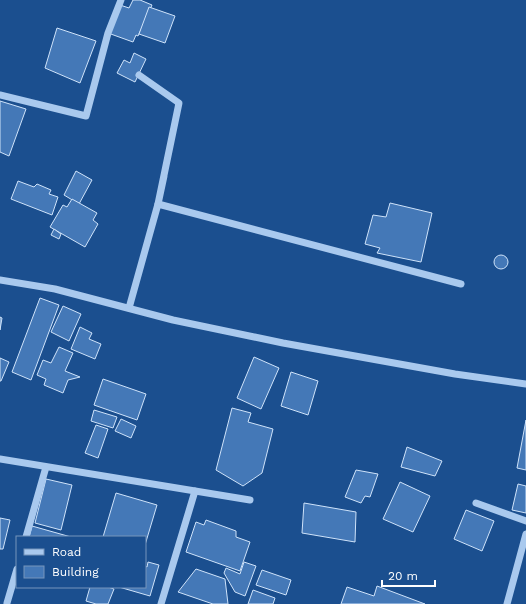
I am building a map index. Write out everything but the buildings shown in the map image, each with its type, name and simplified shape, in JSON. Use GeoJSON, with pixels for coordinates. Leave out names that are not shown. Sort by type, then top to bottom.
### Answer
{"type":"FeatureCollection","features":[{"type":"Feature","properties":{"kind":"street"},"geometry":{"type":"LineString","coordinates":[[0,95],[86,116],[108,33],[121,0]]}},
{"type":"Feature","properties":{"kind":"street"},"geometry":{"type":"LineString","coordinates":[[128,308],[158,204],[180,103],[139,75]]}},
{"type":"Feature","properties":{"kind":"street"},"geometry":{"type":"LineString","coordinates":[[158,204],[164,176]]}},
{"type":"Feature","properties":{"kind":"street"},"geometry":{"type":"LineString","coordinates":[[158,204],[460,284]]}},
{"type":"Feature","properties":{"kind":"street"},"geometry":{"type":"LineString","coordinates":[[0,280],[55,289],[173,320],[283,343],[455,374],[526,384]]}},
{"type":"Feature","properties":{"kind":"street"},"geometry":{"type":"LineString","coordinates":[[0,460],[250,500]]}},
{"type":"Feature","properties":{"kind":"street"},"geometry":{"type":"LineString","coordinates":[[26,536],[46,467]]}},
{"type":"Feature","properties":{"kind":"street"},"geometry":{"type":"LineString","coordinates":[[161,604],[195,491]]}},
{"type":"Feature","properties":{"kind":"street"},"geometry":{"type":"LineString","coordinates":[[476,503],[526,521]]}},
{"type":"Feature","properties":{"kind":"street"},"geometry":{"type":"LineString","coordinates":[[507,604],[526,534]]}},
{"type":"Feature","properties":{"kind":"street"},"geometry":{"type":"LineString","coordinates":[[7,603],[16,572]]}}]}
